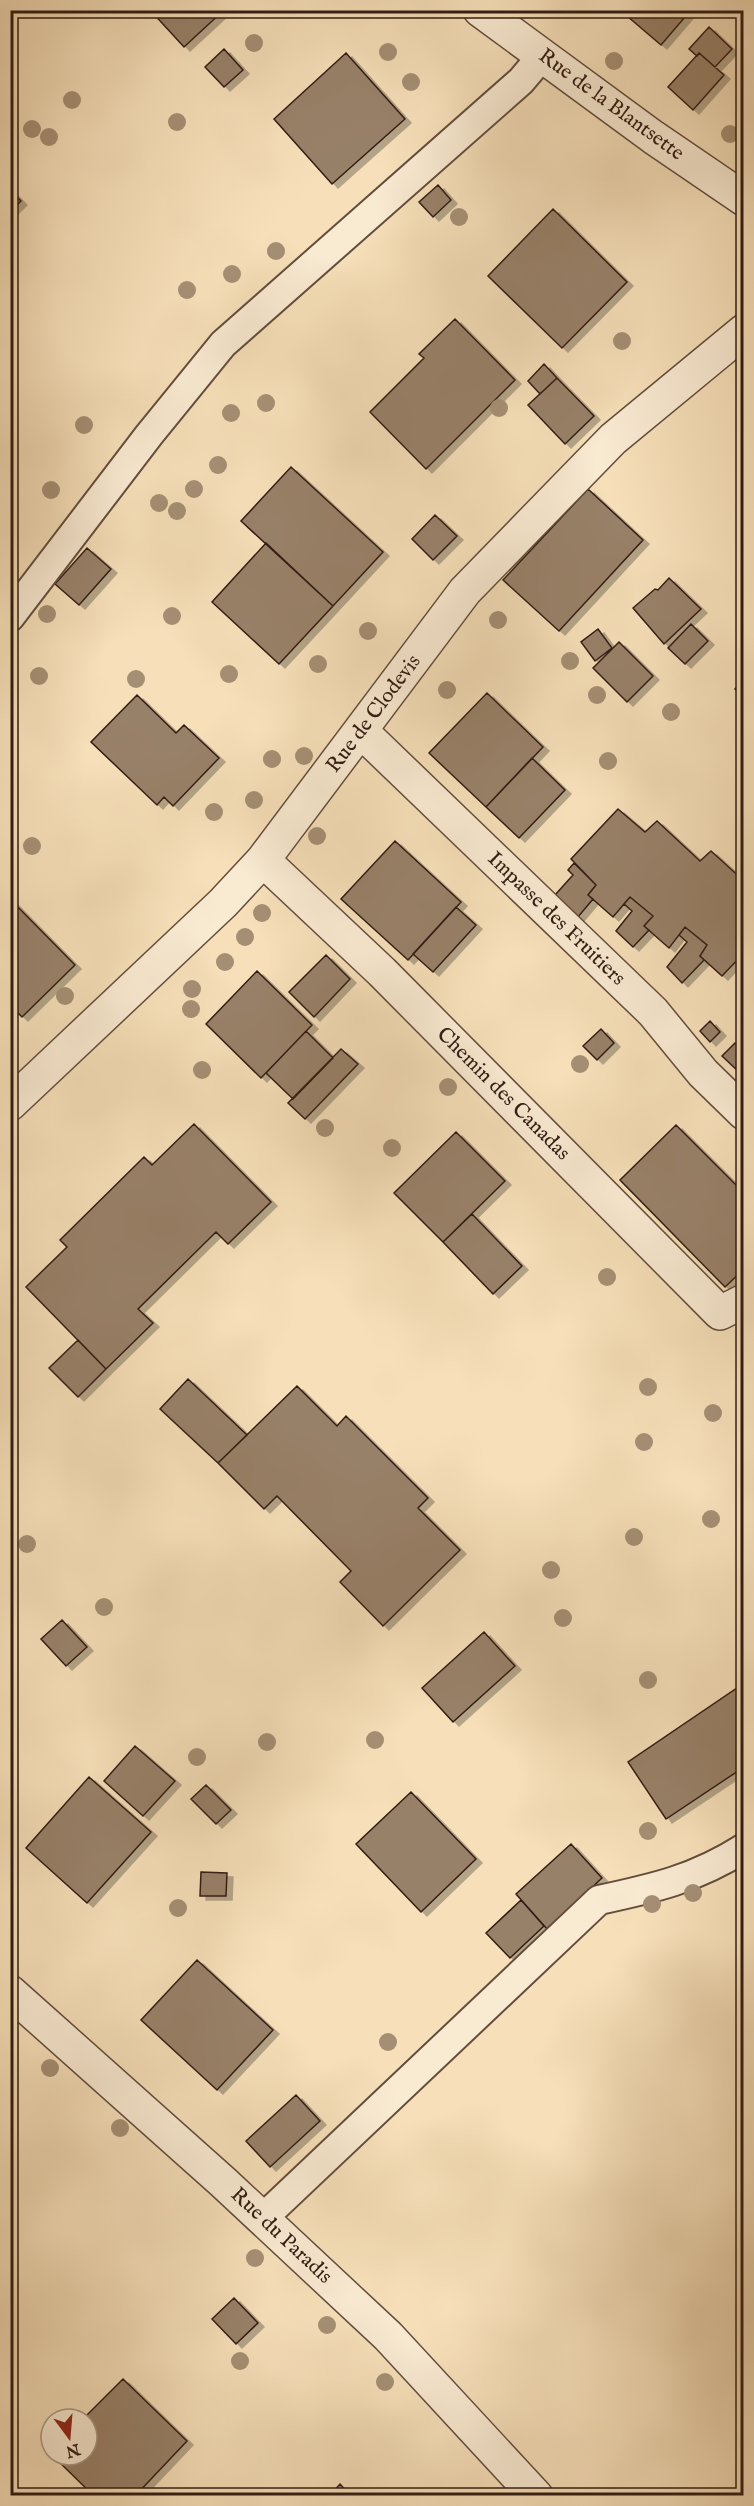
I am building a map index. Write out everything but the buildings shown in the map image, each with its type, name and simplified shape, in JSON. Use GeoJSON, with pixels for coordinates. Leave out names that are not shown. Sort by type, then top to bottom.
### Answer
{"type":"FeatureCollection","features":[{"type":"Feature","properties":{"kind":"street","name":"Rue de la Blantsette"},"geometry":{"type":"LineString","coordinates":[[480,10],[654,137],[744,199]]}},
{"type":"Feature","properties":{"kind":"street","name":"Rue de Clodevis"},"geometry":{"type":"LineString","coordinates":[[15,1090],[223,903],[263,861],[465,591],[613,439],[744,331]]}},
{"type":"Feature","properties":{"kind":"street","name":"Impasse des Fruitiers"},"geometry":{"type":"LineString","coordinates":[[361,731],[653,1012],[704,1073],[744,1113]]}},
{"type":"Feature","properties":{"kind":"street","name":"Chemin des Canadas"},"geometry":{"type":"LineString","coordinates":[[263,861],[382,972],[720,1313],[744,1301]]}},
{"type":"Feature","properties":{"kind":"street","name":"Rue du Paradis"},"geometry":{"type":"LineString","coordinates":[[10,1992],[388,2336],[536,2496]]}},
{"type":"Feature","properties":{"kind":"lane"},"geometry":{"type":"LineString","coordinates":[[10,617],[149,435],[223,344],[520,81],[542,56]]}},
{"type":"Feature","properties":{"kind":"lane"},"geometry":{"type":"LineString","coordinates":[[262,2219],[599,1900],[669,1884],[714,1867],[744,1848]]}}]}
